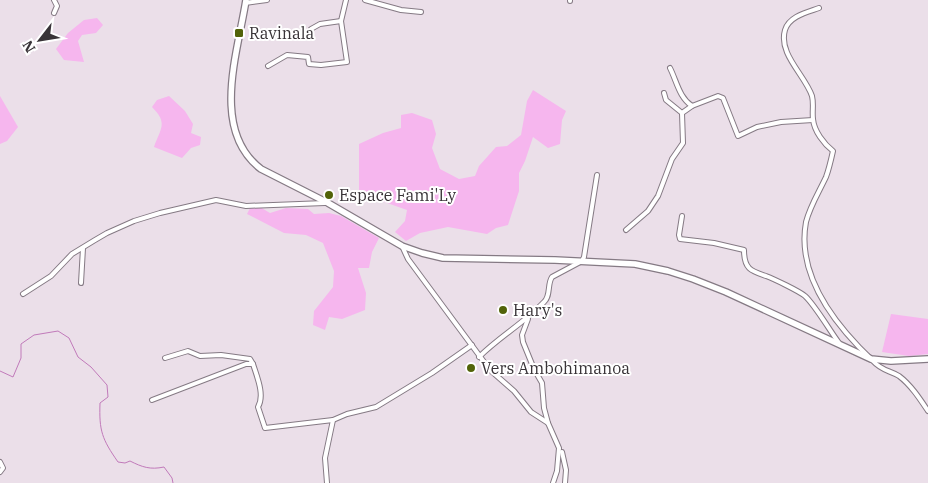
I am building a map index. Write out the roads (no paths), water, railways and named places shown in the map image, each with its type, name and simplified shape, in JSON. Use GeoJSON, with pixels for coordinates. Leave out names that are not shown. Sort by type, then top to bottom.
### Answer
{"type":"FeatureCollection","features":[{"type":"Feature","properties":{"kind":"main road"},"geometry":{"type":"LineString","coordinates":[[245,2],[232,89],[233,120],[239,143],[247,156],[261,168],[328,203],[402,246],[443,258],[635,264],[693,278],[871,359],[891,361],[928,359]]}},
{"type":"Feature","properties":{"kind":"street"},"geometry":{"type":"LineString","coordinates":[[54,0],[57,6],[54,13]]}},
{"type":"Feature","properties":{"kind":"street"},"geometry":{"type":"LineString","coordinates":[[245,2],[267,0]]}},
{"type":"Feature","properties":{"kind":"street"},"geometry":{"type":"LineString","coordinates":[[268,66],[287,55],[308,57],[309,64],[321,65],[348,62],[341,21],[346,0]]}},
{"type":"Feature","properties":{"kind":"street"},"geometry":{"type":"LineString","coordinates":[[365,0],[401,10],[421,12]]}},
{"type":"Feature","properties":{"kind":"street"},"geometry":{"type":"LineString","coordinates":[[819,8],[795,18],[787,24],[784,31],[784,42],[788,54],[811,95],[814,107],[813,120],[824,144],[833,151],[827,175],[810,209],[807,221],[804,242],[810,273],[822,298],[846,332],[881,369],[899,376],[913,390],[928,412]]}},
{"type":"Feature","properties":{"kind":"street"},"geometry":{"type":"LineString","coordinates":[[311,28],[320,24],[341,21]]}},
{"type":"Feature","properties":{"kind":"street"},"geometry":{"type":"LineString","coordinates":[[670,68],[679,92],[692,106]]}},
{"type":"Feature","properties":{"kind":"street"},"geometry":{"type":"LineString","coordinates":[[626,230],[648,211],[658,196],[672,159],[683,143],[682,113],[666,100],[664,93]]}},
{"type":"Feature","properties":{"kind":"street"},"geometry":{"type":"LineString","coordinates":[[682,113],[692,106],[718,96],[722,98],[738,136],[756,127],[781,122],[813,120]]}},
{"type":"Feature","properties":{"kind":"street"},"geometry":{"type":"LineString","coordinates":[[479,357],[547,299],[552,277],[582,261],[597,175]]}},
{"type":"Feature","properties":{"kind":"street"},"geometry":{"type":"LineString","coordinates":[[23,294],[51,276],[72,254],[107,233],[134,222],[201,203],[223,200],[246,206],[328,203]]}},
{"type":"Feature","properties":{"kind":"street"},"geometry":{"type":"LineString","coordinates":[[682,216],[680,239],[714,243],[744,250],[744,256],[750,270],[768,277],[804,296],[840,345]]}},
{"type":"Feature","properties":{"kind":"street"},"geometry":{"type":"LineString","coordinates":[[402,246],[408,259],[479,357],[500,381],[514,391],[531,412],[548,423]]}},
{"type":"Feature","properties":{"kind":"street"},"geometry":{"type":"LineString","coordinates":[[81,283],[83,248]]}},
{"type":"Feature","properties":{"kind":"street"},"geometry":{"type":"LineString","coordinates":[[529,316],[522,335],[523,342],[534,370],[542,383],[544,408],[548,423],[559,448],[557,471],[553,483]]}},
{"type":"Feature","properties":{"kind":"street"},"geometry":{"type":"LineString","coordinates":[[165,358],[188,351],[200,356],[221,355],[250,360],[253,364],[261,396],[261,402],[258,407],[265,428],[333,420],[347,414],[376,407],[432,373],[472,345]]}},
{"type":"Feature","properties":{"kind":"street"},"geometry":{"type":"LineString","coordinates":[[152,400],[246,364],[253,364]]}},
{"type":"Feature","properties":{"kind":"street"},"geometry":{"type":"LineString","coordinates":[[327,483],[325,458],[333,420]]}},
{"type":"Feature","properties":{"kind":"street"},"geometry":{"type":"LineString","coordinates":[[562,452],[566,470],[565,483]]}},
{"type":"Feature","properties":{"kind":"street"},"geometry":{"type":"LineString","coordinates":[[0,462],[3,468],[0,472]]}},
{"type":"Feature","properties":{"kind":"waterway"},"geometry":{"type":"LineString","coordinates":[[0,371],[13,377],[21,358],[21,344],[34,335],[58,331],[69,338],[78,357],[91,367],[107,385],[108,397],[100,403],[100,421],[105,441],[118,462],[125,463],[130,461],[150,468],[164,467],[172,478],[173,483]]}},
{"type":"Feature","properties":{"kind":"place","name":"Ravinala"},"geometry":{"type":"Point","coordinates":[239,33]}},
{"type":"Feature","properties":{"kind":"place","name":"Espace Fami'Ly"},"geometry":{"type":"Point","coordinates":[329,195]}},
{"type":"Feature","properties":{"kind":"place","name":"Hary's"},"geometry":{"type":"Point","coordinates":[503,310]}},
{"type":"Feature","properties":{"kind":"place","name":"Vers Ambohimanoa"},"geometry":{"type":"Point","coordinates":[471,368]}}]}
